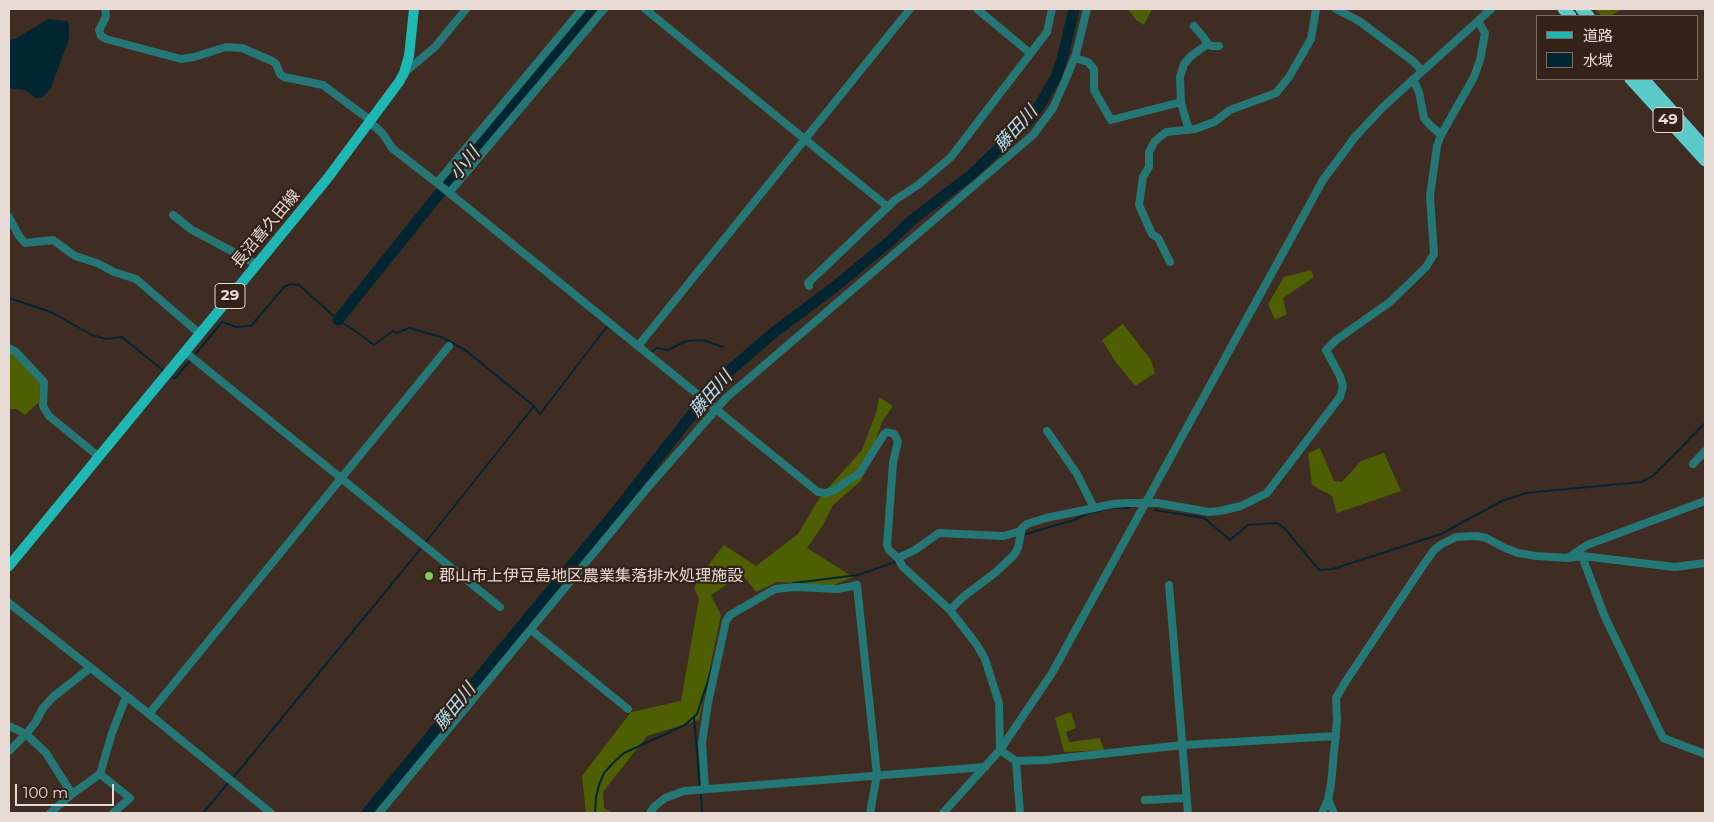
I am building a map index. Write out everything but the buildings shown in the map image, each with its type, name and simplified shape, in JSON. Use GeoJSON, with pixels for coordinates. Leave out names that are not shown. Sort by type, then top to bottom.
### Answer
{"type":"FeatureCollection","features":[{"type":"Feature","properties":{"kind":"highway","name":"49"},"geometry":{"type":"LineString","coordinates":[[1631,80],[1705,162]]}},
{"type":"Feature","properties":{"kind":"highway","name":"49"},"geometry":{"type":"LineString","coordinates":[[1645,80],[1705,147]]}},
{"type":"Feature","properties":{"kind":"main road","name":"長沼喜久田線"},"geometry":{"type":"LineString","coordinates":[[9,566],[327,179],[399,82],[409,56],[414,9]]}},
{"type":"Feature","properties":{"kind":"street"},"geometry":{"type":"LineString","coordinates":[[105,9],[106,16],[99,30],[100,36],[106,40],[181,59],[226,47],[242,48],[272,61],[284,77],[323,85],[337,94],[370,121],[383,134],[392,148],[818,492],[826,493],[834,490],[860,473],[884,434],[887,432],[894,434],[898,441],[893,463],[886,542],[889,550],[898,558],[910,574],[950,610],[977,645],[985,659],[999,704],[1000,750]]}},
{"type":"Feature","properties":{"kind":"street"},"geometry":{"type":"LineString","coordinates":[[404,73],[434,46],[466,9]]}},
{"type":"Feature","properties":{"kind":"street"},"geometry":{"type":"LineString","coordinates":[[437,183],[582,9]]}},
{"type":"Feature","properties":{"kind":"street"},"geometry":{"type":"LineString","coordinates":[[449,193],[604,9]]}},
{"type":"Feature","properties":{"kind":"street"},"geometry":{"type":"LineString","coordinates":[[644,9],[888,207]]}},
{"type":"Feature","properties":{"kind":"street"},"geometry":{"type":"LineString","coordinates":[[638,346],[910,9]]}},
{"type":"Feature","properties":{"kind":"street"},"geometry":{"type":"LineString","coordinates":[[977,9],[1030,53]]}},
{"type":"Feature","properties":{"kind":"street"},"geometry":{"type":"LineString","coordinates":[[809,286],[808,283],[901,195],[918,185],[951,157],[1047,32],[1052,9]]}},
{"type":"Feature","properties":{"kind":"street"},"geometry":{"type":"LineString","coordinates":[[379,813],[650,486],[726,398],[763,364],[861,283],[1033,134],[1053,108],[1075,58],[1087,9]]}},
{"type":"Feature","properties":{"kind":"street"},"geometry":{"type":"LineString","coordinates":[[1170,262],[1158,238],[1152,234],[1139,205],[1143,177],[1149,167],[1149,152],[1155,141],[1166,132],[1189,130],[1214,122],[1230,110],[1276,93],[1289,77],[1311,39],[1316,9]]}},
{"type":"Feature","properties":{"kind":"street"},"geometry":{"type":"LineString","coordinates":[[1336,9],[1359,21],[1414,62],[1422,71]]}},
{"type":"Feature","properties":{"kind":"street"},"geometry":{"type":"LineString","coordinates":[[944,813],[1000,750],[1052,673],[1322,180],[1355,137],[1413,79],[1491,9]]}},
{"type":"Feature","properties":{"kind":"street"},"geometry":{"type":"LineString","coordinates":[[950,610],[1014,555],[1018,548],[1024,525],[1113,504],[1158,503],[1209,512],[1220,511],[1241,506],[1267,493],[1340,397],[1344,386],[1326,350],[1336,340],[1390,302],[1426,268],[1434,254],[1430,196],[1437,146],[1441,135],[1474,77],[1480,60],[1485,34],[1478,21]]}},
{"type":"Feature","properties":{"kind":"street"},"geometry":{"type":"LineString","coordinates":[[1194,26],[1208,44],[1220,46]]}},
{"type":"Feature","properties":{"kind":"street"},"geometry":{"type":"LineString","coordinates":[[1189,130],[1181,102],[1181,69],[1191,56],[1208,44]]}},
{"type":"Feature","properties":{"kind":"street"},"geometry":{"type":"LineString","coordinates":[[1075,58],[1088,62],[1094,68],[1094,90],[1111,120],[1181,102]]}},
{"type":"Feature","properties":{"kind":"street"},"geometry":{"type":"LineString","coordinates":[[1413,79],[1419,92],[1424,118],[1441,135]]}},
{"type":"Feature","properties":{"kind":"street"},"geometry":{"type":"LineString","coordinates":[[172,215],[192,230],[256,264]]}},
{"type":"Feature","properties":{"kind":"street"},"geometry":{"type":"LineString","coordinates":[[9,217],[25,243],[53,240],[76,256],[136,279],[199,333]]}},
{"type":"Feature","properties":{"kind":"street"},"geometry":{"type":"LineString","coordinates":[[149,714],[449,346]]}},
{"type":"Feature","properties":{"kind":"street"},"geometry":{"type":"LineString","coordinates":[[9,348],[16,352],[44,382],[43,406],[49,416],[98,456]]}},
{"type":"Feature","properties":{"kind":"street"},"geometry":{"type":"LineString","coordinates":[[184,351],[342,477],[500,607]]}},
{"type":"Feature","properties":{"kind":"street"},"geometry":{"type":"LineString","coordinates":[[1047,431],[1077,474],[1094,508]]}},
{"type":"Feature","properties":{"kind":"street"},"geometry":{"type":"LineString","coordinates":[[1693,464],[1705,451]]}},
{"type":"Feature","properties":{"kind":"street"},"geometry":{"type":"LineString","coordinates":[[1568,558],[1587,545],[1705,501]]}},
{"type":"Feature","properties":{"kind":"street"},"geometry":{"type":"LineString","coordinates":[[898,558],[915,550],[939,532],[1004,536],[1021,531]]}},
{"type":"Feature","properties":{"kind":"street"},"geometry":{"type":"LineString","coordinates":[[1322,813],[1328,800],[1336,736],[1336,698],[1422,567],[1434,550],[1442,544],[1456,537],[1477,536],[1486,538],[1518,553],[1568,558],[1582,556],[1675,567],[1705,562]]}},
{"type":"Feature","properties":{"kind":"street"},"geometry":{"type":"LineString","coordinates":[[1582,556],[1604,615],[1663,738],[1705,754]]}},
{"type":"Feature","properties":{"kind":"street"},"geometry":{"type":"LineString","coordinates":[[1169,585],[1174,632],[1180,739],[1188,813]]}},
{"type":"Feature","properties":{"kind":"street"},"geometry":{"type":"LineString","coordinates":[[705,788],[702,743],[708,703],[726,622],[730,615],[739,605],[775,589],[795,587],[838,589],[857,586],[877,775],[870,813]]}},
{"type":"Feature","properties":{"kind":"street"},"geometry":{"type":"LineString","coordinates":[[9,603],[271,813]]}},
{"type":"Feature","properties":{"kind":"street"},"geometry":{"type":"LineString","coordinates":[[532,630],[628,709]]}},
{"type":"Feature","properties":{"kind":"street"},"geometry":{"type":"LineString","coordinates":[[9,751],[36,723],[43,708],[53,697],[90,668]]}},
{"type":"Feature","properties":{"kind":"street"},"geometry":{"type":"LineString","coordinates":[[50,813],[100,774],[112,733],[126,697]]}},
{"type":"Feature","properties":{"kind":"street"},"geometry":{"type":"LineString","coordinates":[[9,726],[26,734],[46,753],[72,794]]}},
{"type":"Feature","properties":{"kind":"street"},"geometry":{"type":"LineString","coordinates":[[1000,750],[1016,761],[1046,760],[1182,745],[1336,736]]}},
{"type":"Feature","properties":{"kind":"street"},"geometry":{"type":"LineString","coordinates":[[1016,761],[1020,813]]}},
{"type":"Feature","properties":{"kind":"street"},"geometry":{"type":"LineString","coordinates":[[650,813],[665,798],[684,791],[705,788],[985,767]]}},
{"type":"Feature","properties":{"kind":"street"},"geometry":{"type":"LineString","coordinates":[[100,774],[130,798],[113,813]]}},
{"type":"Feature","properties":{"kind":"street"},"geometry":{"type":"LineString","coordinates":[[1145,800],[1187,798]]}},
{"type":"Feature","properties":{"kind":"street"},"geometry":{"type":"LineString","coordinates":[[1328,800],[1334,813]]}},
{"type":"Feature","properties":{"kind":"green space"},"geometry":{"type":"Polygon","coordinates":[[[1128,9],[1152,9],[1144,25],[1136,20],[1128,9]]]}},
{"type":"Feature","properties":{"kind":"green space"},"geometry":{"type":"Polygon","coordinates":[[[1595,9],[1622,9],[1612,15],[1601,15],[1595,9]]]}},
{"type":"Feature","properties":{"kind":"green space"},"geometry":{"type":"Polygon","coordinates":[[[1311,270],[1314,277],[1283,298],[1287,314],[1275,320],[1268,304],[1284,277],[1311,270]]]}},
{"type":"Feature","properties":{"kind":"green space"},"geometry":{"type":"Polygon","coordinates":[[[1123,324],[1151,360],[1155,373],[1135,386],[1115,361],[1102,340],[1123,324]]]}},
{"type":"Feature","properties":{"kind":"green space"},"geometry":{"type":"Polygon","coordinates":[[[9,351],[28,365],[40,383],[39,402],[25,415],[17,409],[9,409],[9,351]]]}},
{"type":"Feature","properties":{"kind":"green space"},"geometry":{"type":"Polygon","coordinates":[[[879,397],[893,406],[883,420],[861,481],[833,505],[823,525],[807,548],[853,577],[834,585],[777,582],[756,592],[742,574],[711,595],[721,615],[699,720],[647,736],[603,792],[604,808],[612,813],[586,813],[582,776],[631,712],[681,701],[699,598],[694,588],[701,574],[724,545],[756,566],[798,534],[820,497],[862,450],[877,410],[879,397]]]}},
{"type":"Feature","properties":{"kind":"green space"},"geometry":{"type":"Polygon","coordinates":[[[1320,448],[1334,481],[1342,482],[1361,461],[1384,453],[1401,491],[1337,513],[1332,496],[1312,485],[1308,453],[1320,448]]]}},
{"type":"Feature","properties":{"kind":"green space"},"geometry":{"type":"Polygon","coordinates":[[[1071,712],[1076,728],[1066,732],[1069,742],[1100,738],[1104,750],[1064,752],[1055,718],[1071,712]]]}},
{"type":"Feature","properties":{"kind":"water"},"geometry":{"type":"Polygon","coordinates":[[[48,19],[67,21],[69,24],[69,39],[51,88],[42,98],[36,98],[25,90],[9,88],[9,40],[15,39],[48,19]]]}},
{"type":"Feature","properties":{"kind":"waterway","name":"小川"},"geometry":{"type":"LineString","coordinates":[[338,320],[591,9]]}},
{"type":"Feature","properties":{"kind":"waterway","name":"藤田川"},"geometry":{"type":"LineString","coordinates":[[367,813],[614,514],[720,379],[772,334],[837,285],[889,242],[912,220],[971,175],[1031,118],[1056,77],[1074,9]]}},
{"type":"Feature","properties":{"kind":"waterway"},"geometry":{"type":"LineString","coordinates":[[194,356],[222,322],[236,327],[251,326],[284,287],[291,284],[299,285],[338,320],[374,345],[393,331],[397,333],[409,328],[441,337],[465,350],[534,406],[540,414],[609,324]]}},
{"type":"Feature","properties":{"kind":"waterway"},"geometry":{"type":"LineString","coordinates":[[9,298],[51,312],[92,335],[106,339],[122,337],[165,372]]}},
{"type":"Feature","properties":{"kind":"waterway"},"geometry":{"type":"LineString","coordinates":[[651,352],[657,348],[668,350],[686,341],[703,340],[723,347]]}},
{"type":"Feature","properties":{"kind":"waterway"},"geometry":{"type":"LineString","coordinates":[[171,376],[174,379],[191,360]]}},
{"type":"Feature","properties":{"kind":"waterway"},"geometry":{"type":"LineString","coordinates":[[425,543],[534,406]]}},
{"type":"Feature","properties":{"kind":"waterway"},"geometry":{"type":"LineString","coordinates":[[1155,510],[1204,518],[1230,540],[1248,525],[1277,523],[1285,529],[1319,570],[1333,569],[1441,534],[1502,501],[1526,493],[1641,482],[1653,476],[1705,423]]}},
{"type":"Feature","properties":{"kind":"waterway"},"geometry":{"type":"LineString","coordinates":[[1022,535],[1074,520],[1086,514],[1112,508],[1130,508]]}},
{"type":"Feature","properties":{"kind":"waterway"},"geometry":{"type":"LineString","coordinates":[[232,779],[422,547]]}},
{"type":"Feature","properties":{"kind":"waterway"},"geometry":{"type":"LineString","coordinates":[[793,583],[858,575],[898,561]]}},
{"type":"Feature","properties":{"kind":"waterway"},"geometry":{"type":"LineString","coordinates":[[595,813],[599,785],[604,773],[613,763],[624,753],[685,725],[697,714],[713,665]]}},
{"type":"Feature","properties":{"kind":"waterway"},"geometry":{"type":"LineString","coordinates":[[694,717],[700,788]]}},
{"type":"Feature","properties":{"kind":"waterway"},"geometry":{"type":"LineString","coordinates":[[203,813],[228,783]]}},
{"type":"Feature","properties":{"kind":"waterway"},"geometry":{"type":"LineString","coordinates":[[701,793],[702,813]]}},
{"type":"Feature","properties":{"kind":"place","name":"郡山市上伊豆島地区農業集落排水処理施設"},"geometry":{"type":"Point","coordinates":[429,576]}}]}
